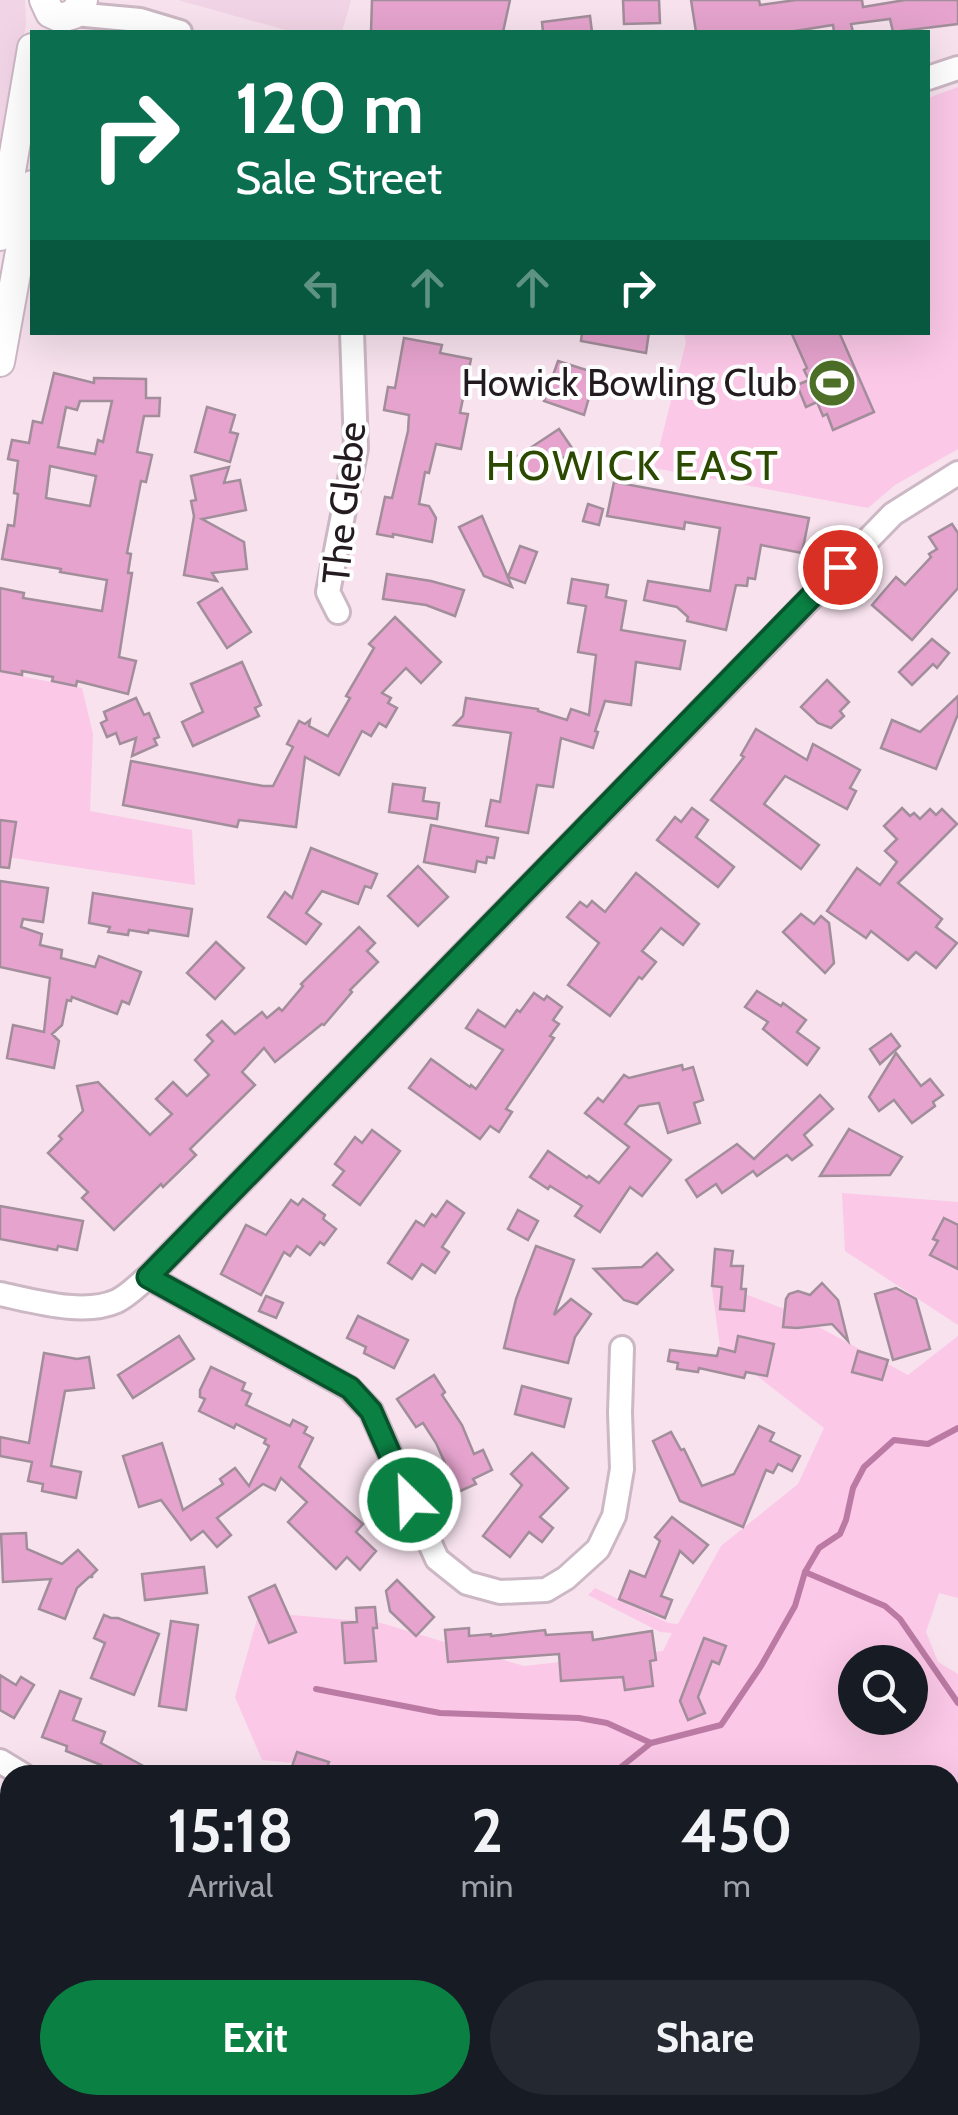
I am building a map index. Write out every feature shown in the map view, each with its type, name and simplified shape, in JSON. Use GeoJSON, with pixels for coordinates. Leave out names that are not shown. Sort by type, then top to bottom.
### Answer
{"type":"FeatureCollection","features":[{"type":"Feature","properties":{"kind":"main road"},"geometry":{"type":"LineString","coordinates":[[39,30],[63,11]]}},
{"type":"Feature","properties":{"kind":"main road"},"geometry":{"type":"LineString","coordinates":[[0,236],[30,60]]}},
{"type":"Feature","properties":{"kind":"main road"},"geometry":{"type":"LineString","coordinates":[[0,362],[30,196]]}},
{"type":"Feature","properties":{"kind":"street"},"geometry":{"type":"LineString","coordinates":[[105,0],[140,20]]}},
{"type":"Feature","properties":{"kind":"street"},"geometry":{"type":"LineString","coordinates":[[63,11],[140,20],[173,30]]}},
{"type":"Feature","properties":{"kind":"street"},"geometry":{"type":"LineString","coordinates":[[930,77],[958,68]]}},
{"type":"Feature","properties":{"kind":"street","name":"The Glebe"},"geometry":{"type":"LineString","coordinates":[[338,612],[328,592],[356,448],[352,335]]}},
{"type":"Feature","properties":{"kind":"street"},"geometry":{"type":"LineString","coordinates":[[0,1294],[66,1306],[101,1306],[115,1302],[148,1277],[893,514],[958,473]]}},
{"type":"Feature","properties":{"kind":"street"},"geometry":{"type":"LineString","coordinates":[[148,1277],[350,1388],[371,1411],[437,1558],[467,1583],[500,1592],[546,1590],[598,1549],[614,1516],[622,1469],[622,1348]]}},
{"type":"Feature","properties":{"kind":"shaded area"},"geometry":{"type":"Polygon","coordinates":[[[0,0],[25,0],[26,24],[0,170],[0,0]]]}},
{"type":"Feature","properties":{"kind":"shaded area"},"geometry":{"type":"Polygon","coordinates":[[[178,0],[351,0],[343,30],[286,30],[178,0]]]}},
{"type":"Feature","properties":{"kind":"shaded area"},"geometry":{"type":"Polygon","coordinates":[[[958,87],[958,449],[895,485],[868,508],[654,468],[686,342],[684,335],[930,335],[930,97],[958,87]]]}},
{"type":"Feature","properties":{"kind":"shaded area"},"geometry":{"type":"Polygon","coordinates":[[[0,672],[82,688],[93,734],[90,811],[192,830],[195,885],[0,856],[0,672]]]}},
{"type":"Feature","properties":{"kind":"shaded area"},"geometry":{"type":"Polygon","coordinates":[[[842,1193],[958,1202],[958,1325],[845,1251],[842,1193]]]}},
{"type":"Feature","properties":{"kind":"shaded area"},"geometry":{"type":"Polygon","coordinates":[[[711,1281],[787,1310],[908,1375],[958,1336],[958,1598],[939,1593],[926,1632],[938,1662],[958,1674],[958,1765],[314,1765],[262,1760],[235,1697],[259,1612],[381,1623],[524,1666],[663,1651],[672,1633],[660,1632],[588,1595],[595,1588],[668,1623],[678,1624],[721,1546],[798,1484],[824,1428],[720,1347],[711,1281]]]}},
{"type":"Feature","properties":{"kind":"building"},"geometry":{"type":"Polygon","coordinates":[[[372,0],[510,0],[503,30],[371,30],[372,0]]]}},
{"type":"Feature","properties":{"kind":"building"},"geometry":{"type":"Polygon","coordinates":[[[623,0],[659,0],[660,23],[624,24],[623,0]]]}},
{"type":"Feature","properties":{"kind":"building"},"geometry":{"type":"Polygon","coordinates":[[[691,0],[759,0],[760,5],[796,0],[862,0],[863,7],[905,0],[958,0],[958,24],[909,30],[893,30],[890,19],[851,24],[852,30],[834,30],[833,25],[802,30],[696,30],[691,0]]]}},
{"type":"Feature","properties":{"kind":"building"},"geometry":{"type":"Polygon","coordinates":[[[590,16],[592,30],[543,30],[542,22],[590,16]]]}},
{"type":"Feature","properties":{"kind":"building"},"geometry":{"type":"Polygon","coordinates":[[[582,335],[649,335],[646,353],[581,341],[582,335]]]}},
{"type":"Feature","properties":{"kind":"building","name":"Howick Bowling Club"},"geometry":{"type":"Polygon","coordinates":[[[792,335],[840,335],[874,412],[833,430],[817,402],[806,407],[797,385],[809,380],[804,370],[807,368],[792,335]]]}},
{"type":"Feature","properties":{"kind":"building"},"geometry":{"type":"Polygon","coordinates":[[[404,338],[442,345],[440,353],[471,359],[460,413],[468,414],[461,449],[436,444],[429,473],[425,472],[419,504],[429,506],[436,518],[432,542],[377,534],[385,497],[392,498],[408,431],[409,415],[384,410],[388,387],[395,388],[404,338]]]}},
{"type":"Feature","properties":{"kind":"building"},"geometry":{"type":"Polygon","coordinates":[[[558,361],[596,373],[584,415],[544,401],[558,361]]]}},
{"type":"Feature","properties":{"kind":"building"},"geometry":{"type":"Polygon","coordinates":[[[54,373],[94,383],[94,378],[146,379],[146,398],[160,398],[159,416],[144,416],[137,452],[152,455],[146,482],[141,481],[127,553],[131,554],[128,573],[132,573],[119,657],[136,661],[128,694],[77,681],[76,686],[52,681],[53,677],[22,671],[22,675],[0,671],[0,588],[24,593],[23,598],[102,611],[107,580],[2,559],[8,525],[14,526],[18,494],[14,493],[18,461],[8,459],[12,440],[29,443],[33,421],[42,423],[54,373]],[[80,401],[77,410],[66,407],[58,447],[95,454],[98,440],[103,442],[112,401],[80,401]],[[50,466],[46,498],[90,506],[96,476],[50,466]]]}},
{"type":"Feature","properties":{"kind":"building"},"geometry":{"type":"Polygon","coordinates":[[[207,407],[235,415],[230,432],[238,434],[230,462],[195,452],[207,407]]]}},
{"type":"Feature","properties":{"kind":"building"},"geometry":{"type":"Polygon","coordinates":[[[559,429],[574,451],[532,478],[518,456],[559,429]]]}},
{"type":"Feature","properties":{"kind":"building"},"geometry":{"type":"Polygon","coordinates":[[[229,467],[224,483],[240,480],[246,510],[202,519],[244,542],[247,569],[212,573],[217,581],[184,575],[194,516],[191,501],[196,500],[191,476],[229,467]]]}},
{"type":"Feature","properties":{"kind":"building"},"geometry":{"type":"Polygon","coordinates":[[[614,482],[809,518],[802,553],[761,545],[755,579],[748,578],[747,586],[736,585],[726,630],[687,621],[688,617],[677,607],[644,600],[648,581],[710,591],[720,528],[685,522],[684,529],[607,516],[614,482]]]}},
{"type":"Feature","properties":{"kind":"building"},"geometry":{"type":"Polygon","coordinates":[[[588,504],[603,509],[599,525],[583,521],[588,504]]]}},
{"type":"Feature","properties":{"kind":"building"},"geometry":{"type":"Polygon","coordinates":[[[482,516],[512,587],[484,576],[459,527],[482,516]]]}},
{"type":"Feature","properties":{"kind":"building"},"geometry":{"type":"Polygon","coordinates":[[[952,524],[958,533],[958,588],[912,640],[872,605],[896,577],[905,585],[937,549],[929,537],[952,524]]]}},
{"type":"Feature","properties":{"kind":"building"},"geometry":{"type":"Polygon","coordinates":[[[520,546],[537,552],[525,583],[508,577],[520,546]]]}},
{"type":"Feature","properties":{"kind":"building"},"geometry":{"type":"Polygon","coordinates":[[[387,574],[464,590],[455,616],[426,605],[383,599],[387,574]]]}},
{"type":"Feature","properties":{"kind":"building"},"geometry":{"type":"Polygon","coordinates":[[[572,579],[608,585],[606,597],[626,601],[621,630],[685,641],[680,669],[636,662],[631,705],[605,701],[593,748],[561,738],[553,787],[537,785],[528,833],[486,826],[491,800],[500,802],[511,733],[454,725],[463,716],[466,698],[538,709],[567,720],[571,709],[589,715],[596,655],[578,652],[586,606],[568,603],[572,579]]]}},
{"type":"Feature","properties":{"kind":"building"},"geometry":{"type":"Polygon","coordinates":[[[222,588],[251,632],[227,648],[198,603],[222,588]]]}},
{"type":"Feature","properties":{"kind":"building"},"geometry":{"type":"Polygon","coordinates":[[[395,617],[441,662],[421,683],[406,668],[382,693],[397,708],[386,727],[379,723],[371,736],[362,731],[339,775],[305,757],[296,827],[239,820],[237,827],[123,805],[131,761],[273,786],[293,747],[287,744],[299,721],[305,724],[310,720],[309,726],[328,736],[374,648],[369,644],[395,617]]]}},
{"type":"Feature","properties":{"kind":"building"},"geometry":{"type":"Polygon","coordinates":[[[932,639],[949,653],[937,668],[933,664],[912,685],[899,672],[932,639]]]}},
{"type":"Feature","properties":{"kind":"building"},"geometry":{"type":"Polygon","coordinates":[[[242,662],[261,705],[255,708],[259,716],[193,746],[182,722],[203,712],[191,684],[242,662]]]}},
{"type":"Feature","properties":{"kind":"building"},"geometry":{"type":"Polygon","coordinates":[[[827,680],[849,702],[840,711],[844,716],[831,728],[818,723],[801,707],[827,680]]]}},
{"type":"Feature","properties":{"kind":"building"},"geometry":{"type":"Polygon","coordinates":[[[958,696],[958,714],[936,769],[881,748],[892,720],[920,732],[958,696]]]}},
{"type":"Feature","properties":{"kind":"building"},"geometry":{"type":"Polygon","coordinates":[[[136,698],[144,715],[149,713],[159,737],[154,739],[157,745],[132,756],[136,738],[120,744],[116,733],[107,737],[101,723],[107,720],[104,712],[136,698]]]}},
{"type":"Feature","properties":{"kind":"building"},"geometry":{"type":"Polygon","coordinates":[[[756,729],[807,760],[813,744],[860,770],[850,788],[856,791],[847,809],[785,776],[764,804],[819,845],[801,869],[711,800],[744,757],[741,755],[756,729]]]}},
{"type":"Feature","properties":{"kind":"building"},"geometry":{"type":"Polygon","coordinates":[[[393,784],[425,788],[423,801],[439,803],[437,819],[389,812],[393,784]]]}},
{"type":"Feature","properties":{"kind":"building"},"geometry":{"type":"Polygon","coordinates":[[[692,808],[708,820],[696,837],[734,867],[718,887],[657,840],[675,817],[681,822],[692,808]]]}},
{"type":"Feature","properties":{"kind":"building"},"geometry":{"type":"Polygon","coordinates":[[[902,808],[920,819],[930,809],[936,815],[942,809],[957,824],[898,883],[942,919],[936,927],[957,943],[936,968],[916,952],[908,960],[871,931],[866,938],[827,911],[857,868],[880,885],[897,862],[885,851],[897,839],[884,826],[902,808]]]}},
{"type":"Feature","properties":{"kind":"building"},"geometry":{"type":"Polygon","coordinates":[[[0,820],[16,822],[9,868],[0,867],[0,820]]]}},
{"type":"Feature","properties":{"kind":"building"},"geometry":{"type":"Polygon","coordinates":[[[431,825],[498,838],[494,858],[487,857],[486,863],[477,861],[475,872],[424,862],[431,825]]]}},
{"type":"Feature","properties":{"kind":"building"},"geometry":{"type":"Polygon","coordinates":[[[311,848],[377,874],[371,888],[365,886],[358,904],[322,891],[306,913],[321,924],[306,944],[268,917],[285,892],[292,898],[311,848]]]}},
{"type":"Feature","properties":{"kind":"building"},"geometry":{"type":"Polygon","coordinates":[[[418,866],[448,897],[418,926],[388,896],[418,866]]]}},
{"type":"Feature","properties":{"kind":"building"},"geometry":{"type":"Polygon","coordinates":[[[636,873],[699,924],[683,945],[661,928],[642,951],[656,962],[642,979],[639,977],[610,1016],[568,985],[599,943],[567,917],[580,902],[587,907],[592,901],[605,912],[636,873]]]}},
{"type":"Feature","properties":{"kind":"building"},"geometry":{"type":"Polygon","coordinates":[[[0,881],[48,888],[43,922],[23,919],[21,927],[42,934],[40,945],[62,950],[61,958],[95,967],[99,956],[141,972],[129,1004],[122,1001],[117,1014],[72,997],[67,1000],[62,1025],[52,1034],[59,1041],[54,1068],[7,1058],[13,1025],[44,1032],[50,978],[0,967],[0,881]]]}},
{"type":"Feature","properties":{"kind":"building"},"geometry":{"type":"Polygon","coordinates":[[[93,893],[192,909],[188,936],[149,930],[129,930],[128,935],[108,932],[110,927],[89,923],[93,893]]]}},
{"type":"Feature","properties":{"kind":"building"},"geometry":{"type":"Polygon","coordinates":[[[801,914],[814,924],[821,916],[829,923],[834,963],[825,973],[783,932],[801,914]]]}},
{"type":"Feature","properties":{"kind":"building"},"geometry":{"type":"Polygon","coordinates":[[[359,927],[375,943],[367,951],[378,962],[350,990],[324,1025],[275,1062],[264,1048],[242,1072],[255,1085],[190,1149],[196,1155],[114,1230],[82,1198],[88,1192],[48,1153],[83,1111],[77,1086],[98,1082],[150,1135],[172,1114],[156,1099],[173,1082],[187,1096],[209,1075],[195,1060],[213,1041],[207,1035],[222,1021],[235,1034],[262,1012],[267,1018],[279,1008],[282,1011],[301,984],[359,927]]]}},
{"type":"Feature","properties":{"kind":"building"},"geometry":{"type":"Polygon","coordinates":[[[216,942],[244,968],[215,999],[187,973],[216,942]]]}},
{"type":"Feature","properties":{"kind":"building"},"geometry":{"type":"Polygon","coordinates":[[[757,991],[806,1020],[797,1032],[819,1048],[807,1065],[763,1029],[768,1022],[745,1007],[757,991]]]}},
{"type":"Feature","properties":{"kind":"building"},"geometry":{"type":"Polygon","coordinates":[[[534,993],[544,1000],[547,996],[562,1007],[553,1020],[559,1024],[550,1036],[554,1038],[506,1109],[512,1112],[499,1132],[490,1126],[480,1139],[409,1088],[431,1059],[476,1089],[503,1050],[466,1028],[478,1010],[505,1027],[534,993]]]}},
{"type":"Feature","properties":{"kind":"building"},"geometry":{"type":"Polygon","coordinates":[[[891,1034],[900,1046],[880,1064],[870,1049],[891,1034]]]}},
{"type":"Feature","properties":{"kind":"building"},"geometry":{"type":"Polygon","coordinates":[[[896,1053],[921,1086],[930,1079],[943,1095],[912,1123],[894,1100],[879,1111],[869,1097],[896,1053]]]}},
{"type":"Feature","properties":{"kind":"building"},"geometry":{"type":"Polygon","coordinates":[[[682,1065],[683,1070],[693,1067],[703,1100],[694,1103],[700,1123],[668,1133],[659,1103],[639,1106],[625,1124],[671,1160],[642,1196],[630,1187],[600,1232],[575,1216],[582,1206],[530,1177],[548,1151],[599,1183],[629,1147],[585,1113],[598,1098],[603,1102],[624,1075],[629,1078],[682,1065]]]}},
{"type":"Feature","properties":{"kind":"building"},"geometry":{"type":"Polygon","coordinates":[[[820,1095],[833,1109],[804,1135],[812,1145],[792,1160],[787,1155],[757,1176],[753,1171],[722,1193],[716,1184],[697,1197],[686,1180],[737,1144],[754,1159],[820,1095]]]}},
{"type":"Feature","properties":{"kind":"building"},"geometry":{"type":"Polygon","coordinates":[[[849,1129],[902,1157],[890,1175],[820,1176],[849,1129]]]}},
{"type":"Feature","properties":{"kind":"building"},"geometry":{"type":"Polygon","coordinates":[[[372,1130],[400,1151],[360,1205],[333,1185],[344,1171],[335,1164],[355,1137],[362,1143],[372,1130]]]}},
{"type":"Feature","properties":{"kind":"building"},"geometry":{"type":"Polygon","coordinates":[[[303,1199],[336,1229],[324,1245],[320,1242],[310,1255],[297,1246],[290,1256],[284,1252],[261,1295],[221,1274],[246,1225],[266,1235],[291,1200],[298,1205],[303,1199]]]}},
{"type":"Feature","properties":{"kind":"building"},"geometry":{"type":"Polygon","coordinates":[[[447,1201],[464,1213],[442,1247],[449,1252],[435,1273],[422,1264],[412,1279],[388,1263],[416,1221],[424,1226],[447,1201]]]}},
{"type":"Feature","properties":{"kind":"building"},"geometry":{"type":"Polygon","coordinates":[[[0,1206],[83,1221],[77,1250],[0,1239],[0,1206]]]}},
{"type":"Feature","properties":{"kind":"building"},"geometry":{"type":"Polygon","coordinates":[[[518,1210],[538,1221],[528,1240],[508,1229],[518,1210]]]}},
{"type":"Feature","properties":{"kind":"building"},"geometry":{"type":"Polygon","coordinates":[[[944,1218],[958,1225],[958,1269],[930,1255],[944,1218]]]}},
{"type":"Feature","properties":{"kind":"building"},"geometry":{"type":"Polygon","coordinates":[[[536,1246],[574,1260],[554,1315],[571,1299],[591,1314],[575,1337],[568,1363],[504,1348],[516,1299],[536,1246]]]}},
{"type":"Feature","properties":{"kind":"building"},"geometry":{"type":"Polygon","coordinates":[[[715,1249],[733,1251],[731,1266],[743,1266],[744,1311],[720,1309],[722,1287],[712,1286],[715,1249]]]}},
{"type":"Feature","properties":{"kind":"building"},"geometry":{"type":"Polygon","coordinates":[[[657,1253],[673,1270],[637,1304],[624,1300],[594,1269],[642,1267],[657,1253]]]}},
{"type":"Feature","properties":{"kind":"building"},"geometry":{"type":"Polygon","coordinates":[[[822,1283],[838,1300],[848,1341],[832,1324],[783,1327],[789,1294],[798,1291],[810,1295],[822,1283]]]}},
{"type":"Feature","properties":{"kind":"building"},"geometry":{"type":"Polygon","coordinates":[[[896,1288],[916,1299],[930,1349],[893,1360],[875,1294],[896,1288]]]}},
{"type":"Feature","properties":{"kind":"building"},"geometry":{"type":"Polygon","coordinates":[[[266,1296],[283,1303],[276,1318],[259,1311],[266,1296]]]}},
{"type":"Feature","properties":{"kind":"building"},"geometry":{"type":"Polygon","coordinates":[[[358,1316],[408,1340],[394,1368],[364,1353],[366,1347],[347,1338],[358,1316]]]}},
{"type":"Feature","properties":{"kind":"building"},"geometry":{"type":"Polygon","coordinates":[[[179,1336],[194,1359],[133,1398],[118,1375],[179,1336]]]}},
{"type":"Feature","properties":{"kind":"building"},"geometry":{"type":"Polygon","coordinates":[[[738,1336],[774,1344],[767,1376],[746,1372],[744,1378],[699,1368],[698,1372],[677,1369],[678,1363],[668,1361],[670,1350],[717,1356],[719,1348],[735,1352],[738,1336]]]}},
{"type":"Feature","properties":{"kind":"building"},"geometry":{"type":"Polygon","coordinates":[[[858,1351],[888,1360],[882,1380],[852,1372],[858,1351]]]}},
{"type":"Feature","properties":{"kind":"building"},"geometry":{"type":"Polygon","coordinates":[[[44,1353],[77,1359],[89,1357],[94,1388],[65,1391],[51,1466],[81,1472],[76,1498],[42,1491],[43,1484],[28,1481],[32,1462],[0,1456],[0,1437],[29,1443],[44,1353]]]}},
{"type":"Feature","properties":{"kind":"building"},"geometry":{"type":"Polygon","coordinates":[[[211,1367],[245,1383],[242,1390],[251,1394],[246,1405],[290,1426],[293,1420],[307,1427],[304,1433],[313,1438],[299,1467],[363,1524],[356,1532],[376,1551],[360,1570],[347,1557],[336,1569],[288,1522],[307,1502],[281,1478],[275,1490],[263,1484],[217,1518],[231,1535],[217,1547],[203,1531],[191,1540],[161,1500],[139,1507],[123,1456],[162,1443],[183,1510],[223,1484],[220,1479],[235,1468],[249,1486],[269,1446],[264,1443],[266,1439],[236,1424],[234,1428],[199,1411],[205,1399],[200,1397],[200,1390],[211,1367]]]}},
{"type":"Feature","properties":{"kind":"building"},"geometry":{"type":"Polygon","coordinates":[[[434,1375],[474,1454],[483,1450],[492,1470],[473,1479],[476,1484],[458,1492],[423,1423],[416,1427],[397,1399],[434,1375]]]}},
{"type":"Feature","properties":{"kind":"building"},"geometry":{"type":"Polygon","coordinates":[[[522,1386],[571,1399],[564,1427],[515,1414],[522,1386]]]}},
{"type":"Feature","properties":{"kind":"building"},"geometry":{"type":"Polygon","coordinates":[[[759,1426],[774,1433],[770,1441],[800,1456],[792,1471],[778,1464],[773,1473],[766,1470],[743,1527],[680,1501],[653,1441],[671,1432],[702,1486],[734,1474],[759,1426]]]}},
{"type":"Feature","properties":{"kind":"building"},"geometry":{"type":"Polygon","coordinates":[[[532,1453],[568,1488],[540,1517],[553,1528],[542,1542],[529,1532],[510,1557],[483,1536],[522,1485],[511,1474],[532,1453]]]}},
{"type":"Feature","properties":{"kind":"building"},"geometry":{"type":"Polygon","coordinates":[[[672,1517],[708,1545],[693,1563],[680,1551],[661,1596],[672,1600],[665,1618],[619,1599],[630,1571],[645,1577],[660,1541],[655,1537],[672,1517]]]}},
{"type":"Feature","properties":{"kind":"building"},"geometry":{"type":"Polygon","coordinates":[[[26,1533],[27,1549],[62,1564],[78,1550],[97,1570],[77,1588],[65,1619],[39,1609],[51,1579],[3,1582],[1,1534],[26,1533]]]}},
{"type":"Feature","properties":{"kind":"building"},"geometry":{"type":"Polygon","coordinates":[[[204,1567],[207,1593],[145,1600],[142,1574],[204,1567]]]}},
{"type":"Feature","properties":{"kind":"building"},"geometry":{"type":"Polygon","coordinates":[[[397,1580],[434,1617],[416,1636],[390,1611],[386,1591],[397,1580]]]}},
{"type":"Feature","properties":{"kind":"building"},"geometry":{"type":"Polygon","coordinates":[[[275,1585],[296,1632],[269,1643],[249,1597],[275,1585]]]}},
{"type":"Feature","properties":{"kind":"building"},"geometry":{"type":"Polygon","coordinates":[[[375,1607],[376,1661],[345,1663],[342,1623],[357,1622],[356,1608],[375,1607]]]}},
{"type":"Feature","properties":{"kind":"building"},"geometry":{"type":"Polygon","coordinates":[[[104,1615],[159,1634],[134,1695],[91,1678],[105,1643],[94,1638],[104,1615]]]}},
{"type":"Feature","properties":{"kind":"building"},"geometry":{"type":"Polygon","coordinates":[[[171,1621],[198,1625],[186,1710],[159,1706],[171,1621]]]}},
{"type":"Feature","properties":{"kind":"building"},"geometry":{"type":"Polygon","coordinates":[[[469,1628],[469,1636],[545,1630],[546,1635],[592,1632],[593,1640],[652,1631],[656,1660],[650,1661],[653,1686],[625,1690],[623,1677],[561,1681],[559,1654],[448,1662],[445,1630],[469,1628]]]}},
{"type":"Feature","properties":{"kind":"building"},"geometry":{"type":"Polygon","coordinates":[[[704,1638],[726,1646],[719,1664],[712,1661],[698,1697],[705,1713],[688,1720],[680,1701],[704,1638]]]}},
{"type":"Feature","properties":{"kind":"building"},"geometry":{"type":"Polygon","coordinates":[[[0,1675],[16,1685],[21,1677],[34,1685],[14,1718],[0,1710],[0,1675]]]}},
{"type":"Feature","properties":{"kind":"building"},"geometry":{"type":"Polygon","coordinates":[[[60,1691],[81,1699],[73,1720],[105,1732],[101,1743],[142,1765],[101,1765],[42,1737],[60,1691]]]}},
{"type":"Feature","properties":{"kind":"building"},"geometry":{"type":"Polygon","coordinates":[[[297,1752],[329,1762],[328,1765],[292,1765],[297,1752]]]}},
{"type":"Feature","properties":{"kind":"waterway"},"geometry":{"type":"LineString","coordinates":[[624,1765],[651,1743],[721,1725],[795,1606],[805,1572],[819,1548],[840,1534],[853,1488],[864,1467],[894,1440],[928,1444],[958,1428]]}},
{"type":"Feature","properties":{"kind":"waterway"},"geometry":{"type":"LineString","coordinates":[[805,1572],[885,1606],[900,1619],[958,1703]]}},
{"type":"Feature","properties":{"kind":"waterway"},"geometry":{"type":"LineString","coordinates":[[316,1689],[440,1713],[579,1718],[607,1723],[651,1743]]}},
{"type":"Feature","properties":{"kind":"place","name":"Howick Bowling Club"},"geometry":{"type":"Point","coordinates":[832,383]}},
{"type":"Feature","properties":{"kind":"district","name":"HOWICK EAST"},"geometry":{"type":"Point","coordinates":[633,465]}},
{"type":"Feature","properties":{"kind":"route"},"geometry":{"type":"LineString","coordinates":[[410,1500],[371,1411],[350,1388],[148,1277],[840,567]]}}]}
